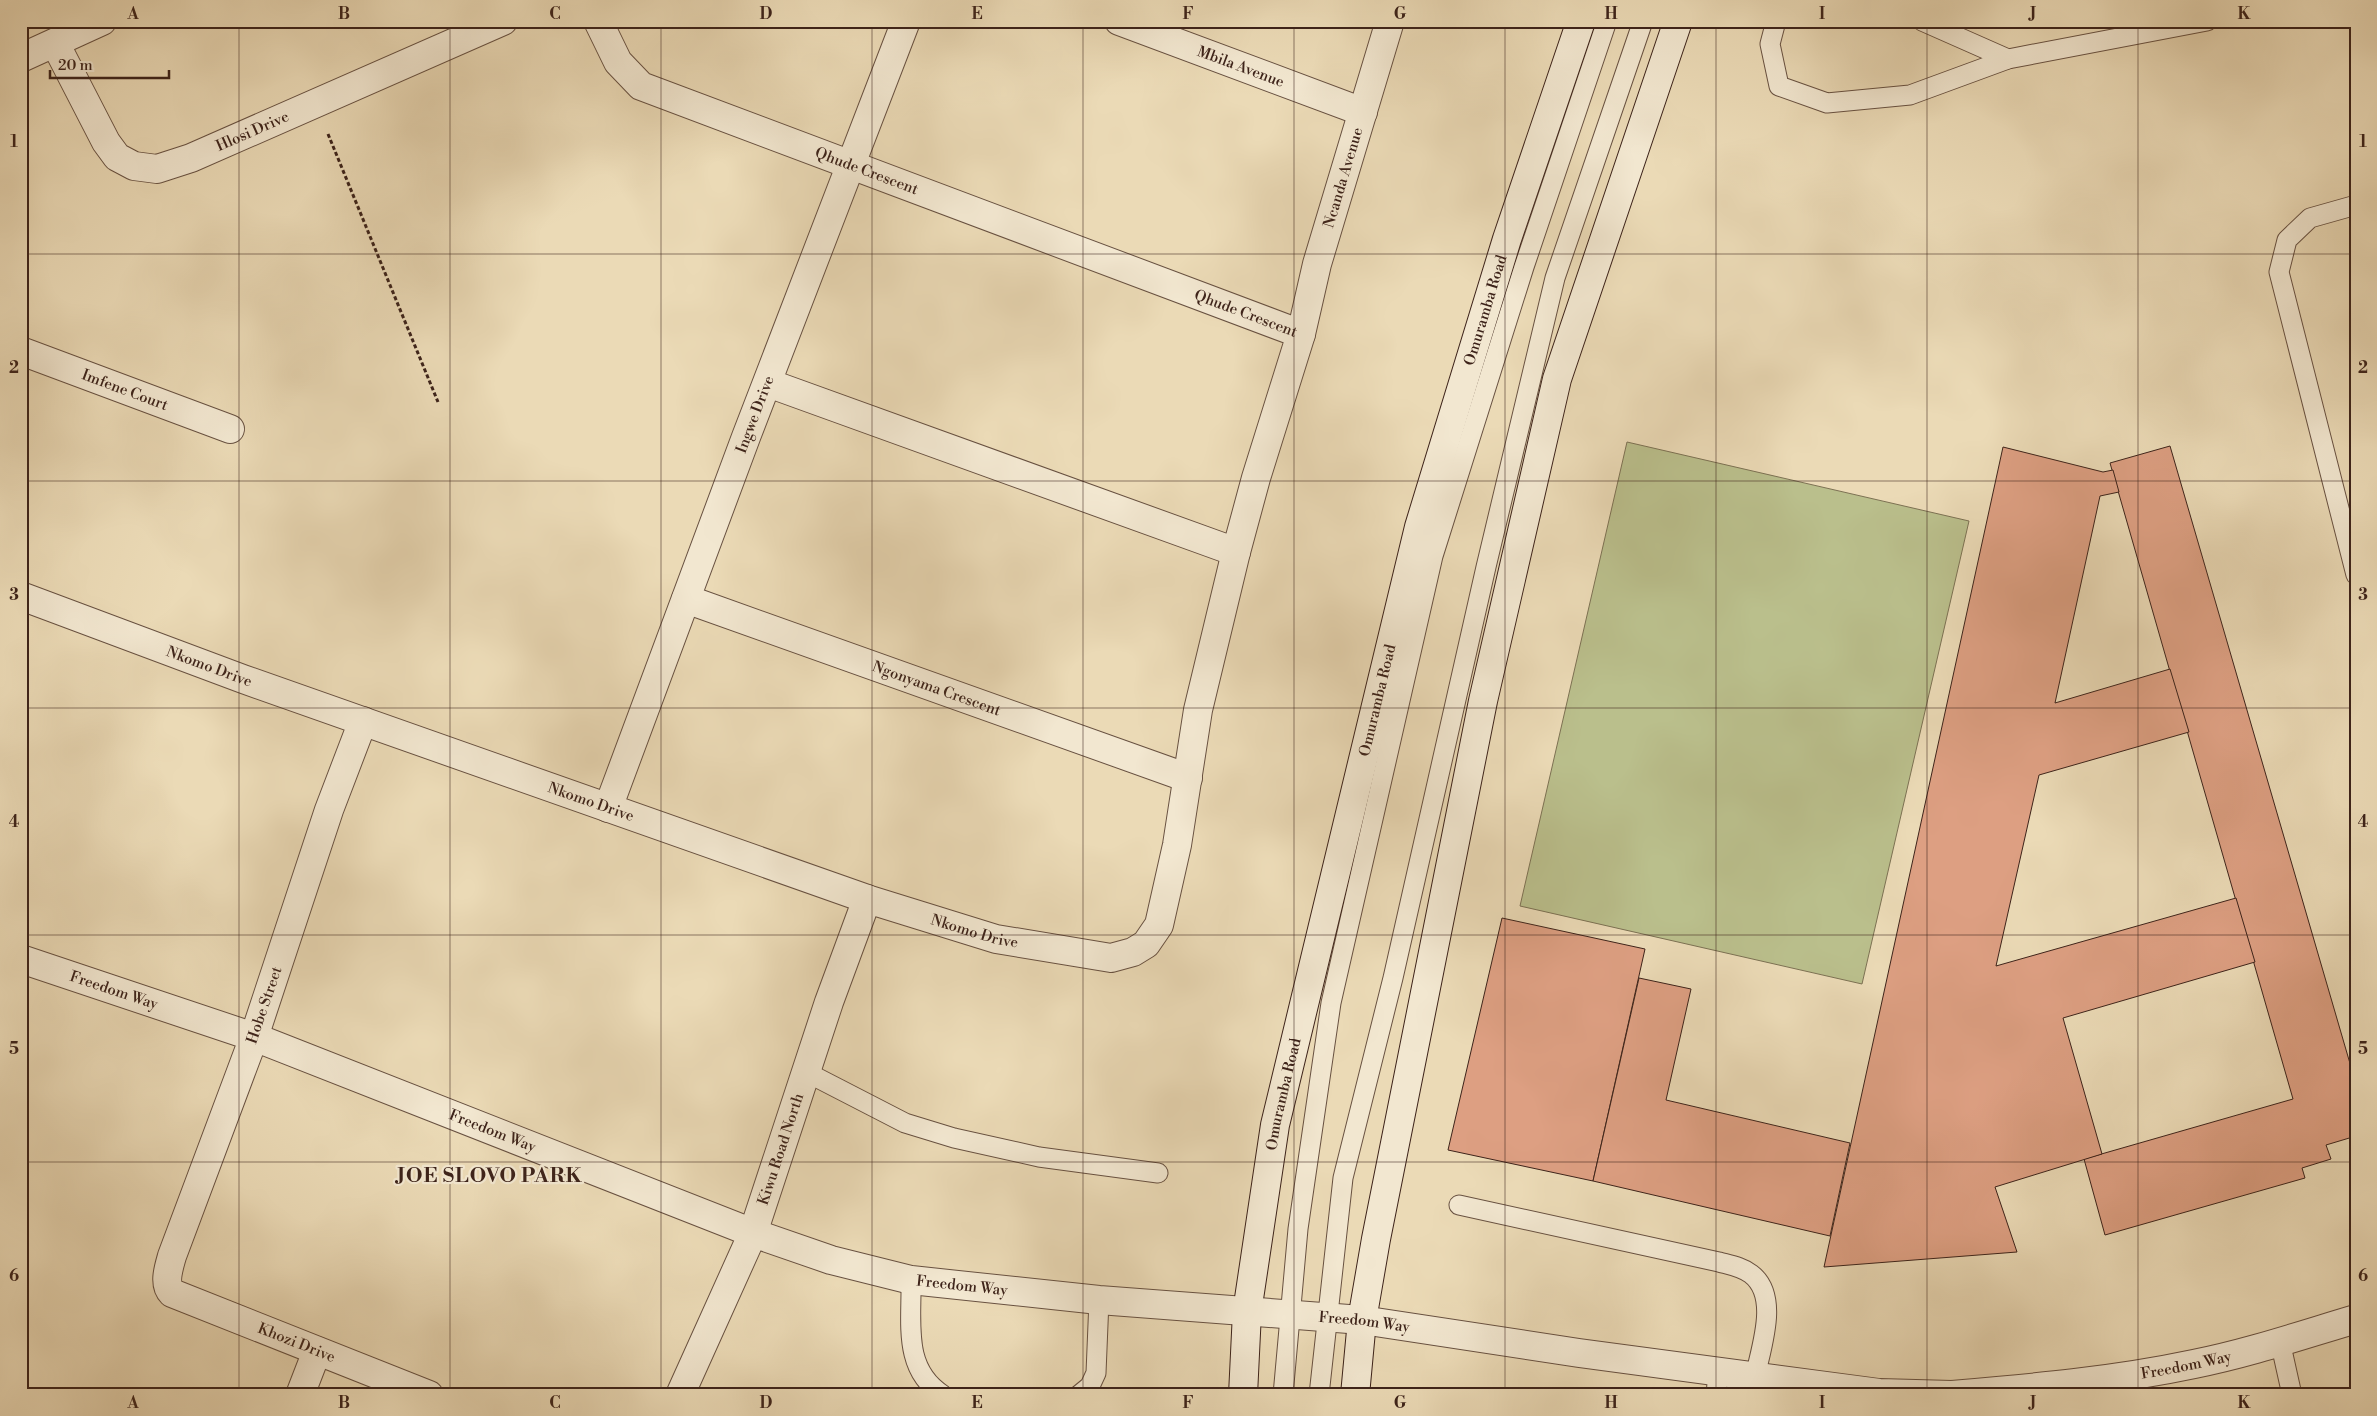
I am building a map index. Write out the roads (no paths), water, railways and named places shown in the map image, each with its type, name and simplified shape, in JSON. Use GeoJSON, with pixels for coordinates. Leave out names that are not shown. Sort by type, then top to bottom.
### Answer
{"type":"FeatureCollection","features":[{"type":"Feature","properties":{"kind":"street"},"geometry":{"type":"LineString","coordinates":[[21,58],[102,21]]}},
{"type":"Feature","properties":{"kind":"street","name":"Hlosi Drive"},"geometry":{"type":"LineString","coordinates":[[55,43],[106,142],[118,157],[134,166],[157,169],[191,158],[503,21]]}},
{"type":"Feature","properties":{"kind":"street","name":"Qhude Crescent"},"geometry":{"type":"LineString","coordinates":[[598,21],[618,62],[641,86],[1301,334],[1256,478],[1236,552]]}},
{"type":"Feature","properties":{"kind":"street","name":"Ingwe Drive"},"geometry":{"type":"LineString","coordinates":[[608,808],[906,21]]}},
{"type":"Feature","properties":{"kind":"street","name":"Mbila Avenue"},"geometry":{"type":"LineString","coordinates":[[1119,21],[1363,112]]}},
{"type":"Feature","properties":{"kind":"street","name":"Ncanda Avenue"},"geometry":{"type":"LineString","coordinates":[[1301,334],[1317,264],[1390,21]]}},
{"type":"Feature","properties":{"kind":"street","name":"Omuramba Road"},"geometry":{"type":"LineString","coordinates":[[1244,1395],[1247,1312],[1275,1125],[1419,527],[1507,239],[1580,21]]}},
{"type":"Feature","properties":{"kind":"street"},"geometry":{"type":"LineString","coordinates":[[1355,1395],[1362,1320],[1376,1239],[1480,720],[1557,378],[1678,21]]}},
{"type":"Feature","properties":{"kind":"street","name":"Imfene Court"},"geometry":{"type":"LineString","coordinates":[[21,351],[230,429]]}},
{"type":"Feature","properties":{"kind":"street"},"geometry":{"type":"LineString","coordinates":[[768,383],[1236,552],[1198,710],[1188,778]]}},
{"type":"Feature","properties":{"kind":"street","name":"Nkomo Drive"},"geometry":{"type":"LineString","coordinates":[[21,596],[243,680],[867,899],[996,939],[1112,958],[1133,952],[1146,944],[1160,925],[1177,845],[1188,778]]}},
{"type":"Feature","properties":{"kind":"street","name":"Ngonyama Crescent"},"geometry":{"type":"LineString","coordinates":[[686,599],[1188,778]]}},
{"type":"Feature","properties":{"kind":"street","name":"Hobe Street"},"geometry":{"type":"LineString","coordinates":[[168,1288],[168,1271],[172,1256],[254,1037],[329,810],[362,721]]}},
{"type":"Feature","properties":{"kind":"street","name":"Kiwu Road North"},"geometry":{"type":"LineString","coordinates":[[680,1395],[753,1233],[806,1072],[867,899]]}},
{"type":"Feature","properties":{"kind":"street","name":"Freedom Way"},"geometry":{"type":"LineString","coordinates":[[21,959],[254,1037],[753,1233],[830,1260],[911,1280],[1099,1300],[1362,1320],[1717,1383],[1755,1377],[1878,1393],[1952,1395],[2033,1392],[2194,1364],[2356,1319]]}},
{"type":"Feature","properties":{"kind":"street","name":"Khozi Drive"},"geometry":{"type":"LineString","coordinates":[[168,1288],[172,1294],[429,1395]]}},
{"type":"Feature","properties":{"kind":"street"},"geometry":{"type":"LineString","coordinates":[[300,1395],[317,1351]]}},
{"type":"Feature","properties":{"kind":"lane"},"geometry":{"type":"LineString","coordinates":[[1283,1395],[1298,1229],[1331,1003],[1434,556],[1524,267],[1607,21]]}},
{"type":"Feature","properties":{"kind":"lane"},"geometry":{"type":"LineString","coordinates":[[1319,1395],[1343,1178],[1393,978],[1486,567],[1555,278],[1643,21]]}},
{"type":"Feature","properties":{"kind":"lane"},"geometry":{"type":"LineString","coordinates":[[1776,21],[1770,44],[1779,86],[1826,103],[1910,95],[2008,59],[2207,21]]}},
{"type":"Feature","properties":{"kind":"lane"},"geometry":{"type":"LineString","coordinates":[[1922,21],[2008,59]]}},
{"type":"Feature","properties":{"kind":"lane"},"geometry":{"type":"LineString","coordinates":[[2356,205],[2310,218],[2287,240],[2279,272],[2356,575]]}},
{"type":"Feature","properties":{"kind":"lane"},"geometry":{"type":"LineString","coordinates":[[806,1072],[905,1123],[954,1138],[1039,1157],[1158,1173]]}},
{"type":"Feature","properties":{"kind":"lane"},"geometry":{"type":"LineString","coordinates":[[1459,1205],[1719,1262],[1740,1268],[1751,1274],[1760,1283],[1766,1298],[1766,1316],[1755,1377]]}},
{"type":"Feature","properties":{"kind":"lane"},"geometry":{"type":"LineString","coordinates":[[911,1280],[914,1360],[922,1378],[943,1395]]}},
{"type":"Feature","properties":{"kind":"lane"},"geometry":{"type":"LineString","coordinates":[[1079,1395],[1090,1386],[1096,1373],[1099,1300]]}},
{"type":"Feature","properties":{"kind":"lane"},"geometry":{"type":"LineString","coordinates":[[2280,1341],[2292,1395]]}},
{"type":"Feature","properties":{"kind":"district","name":"JOE SLOVO PARK"},"geometry":{"type":"Point","coordinates":[490,1175]}}]}
